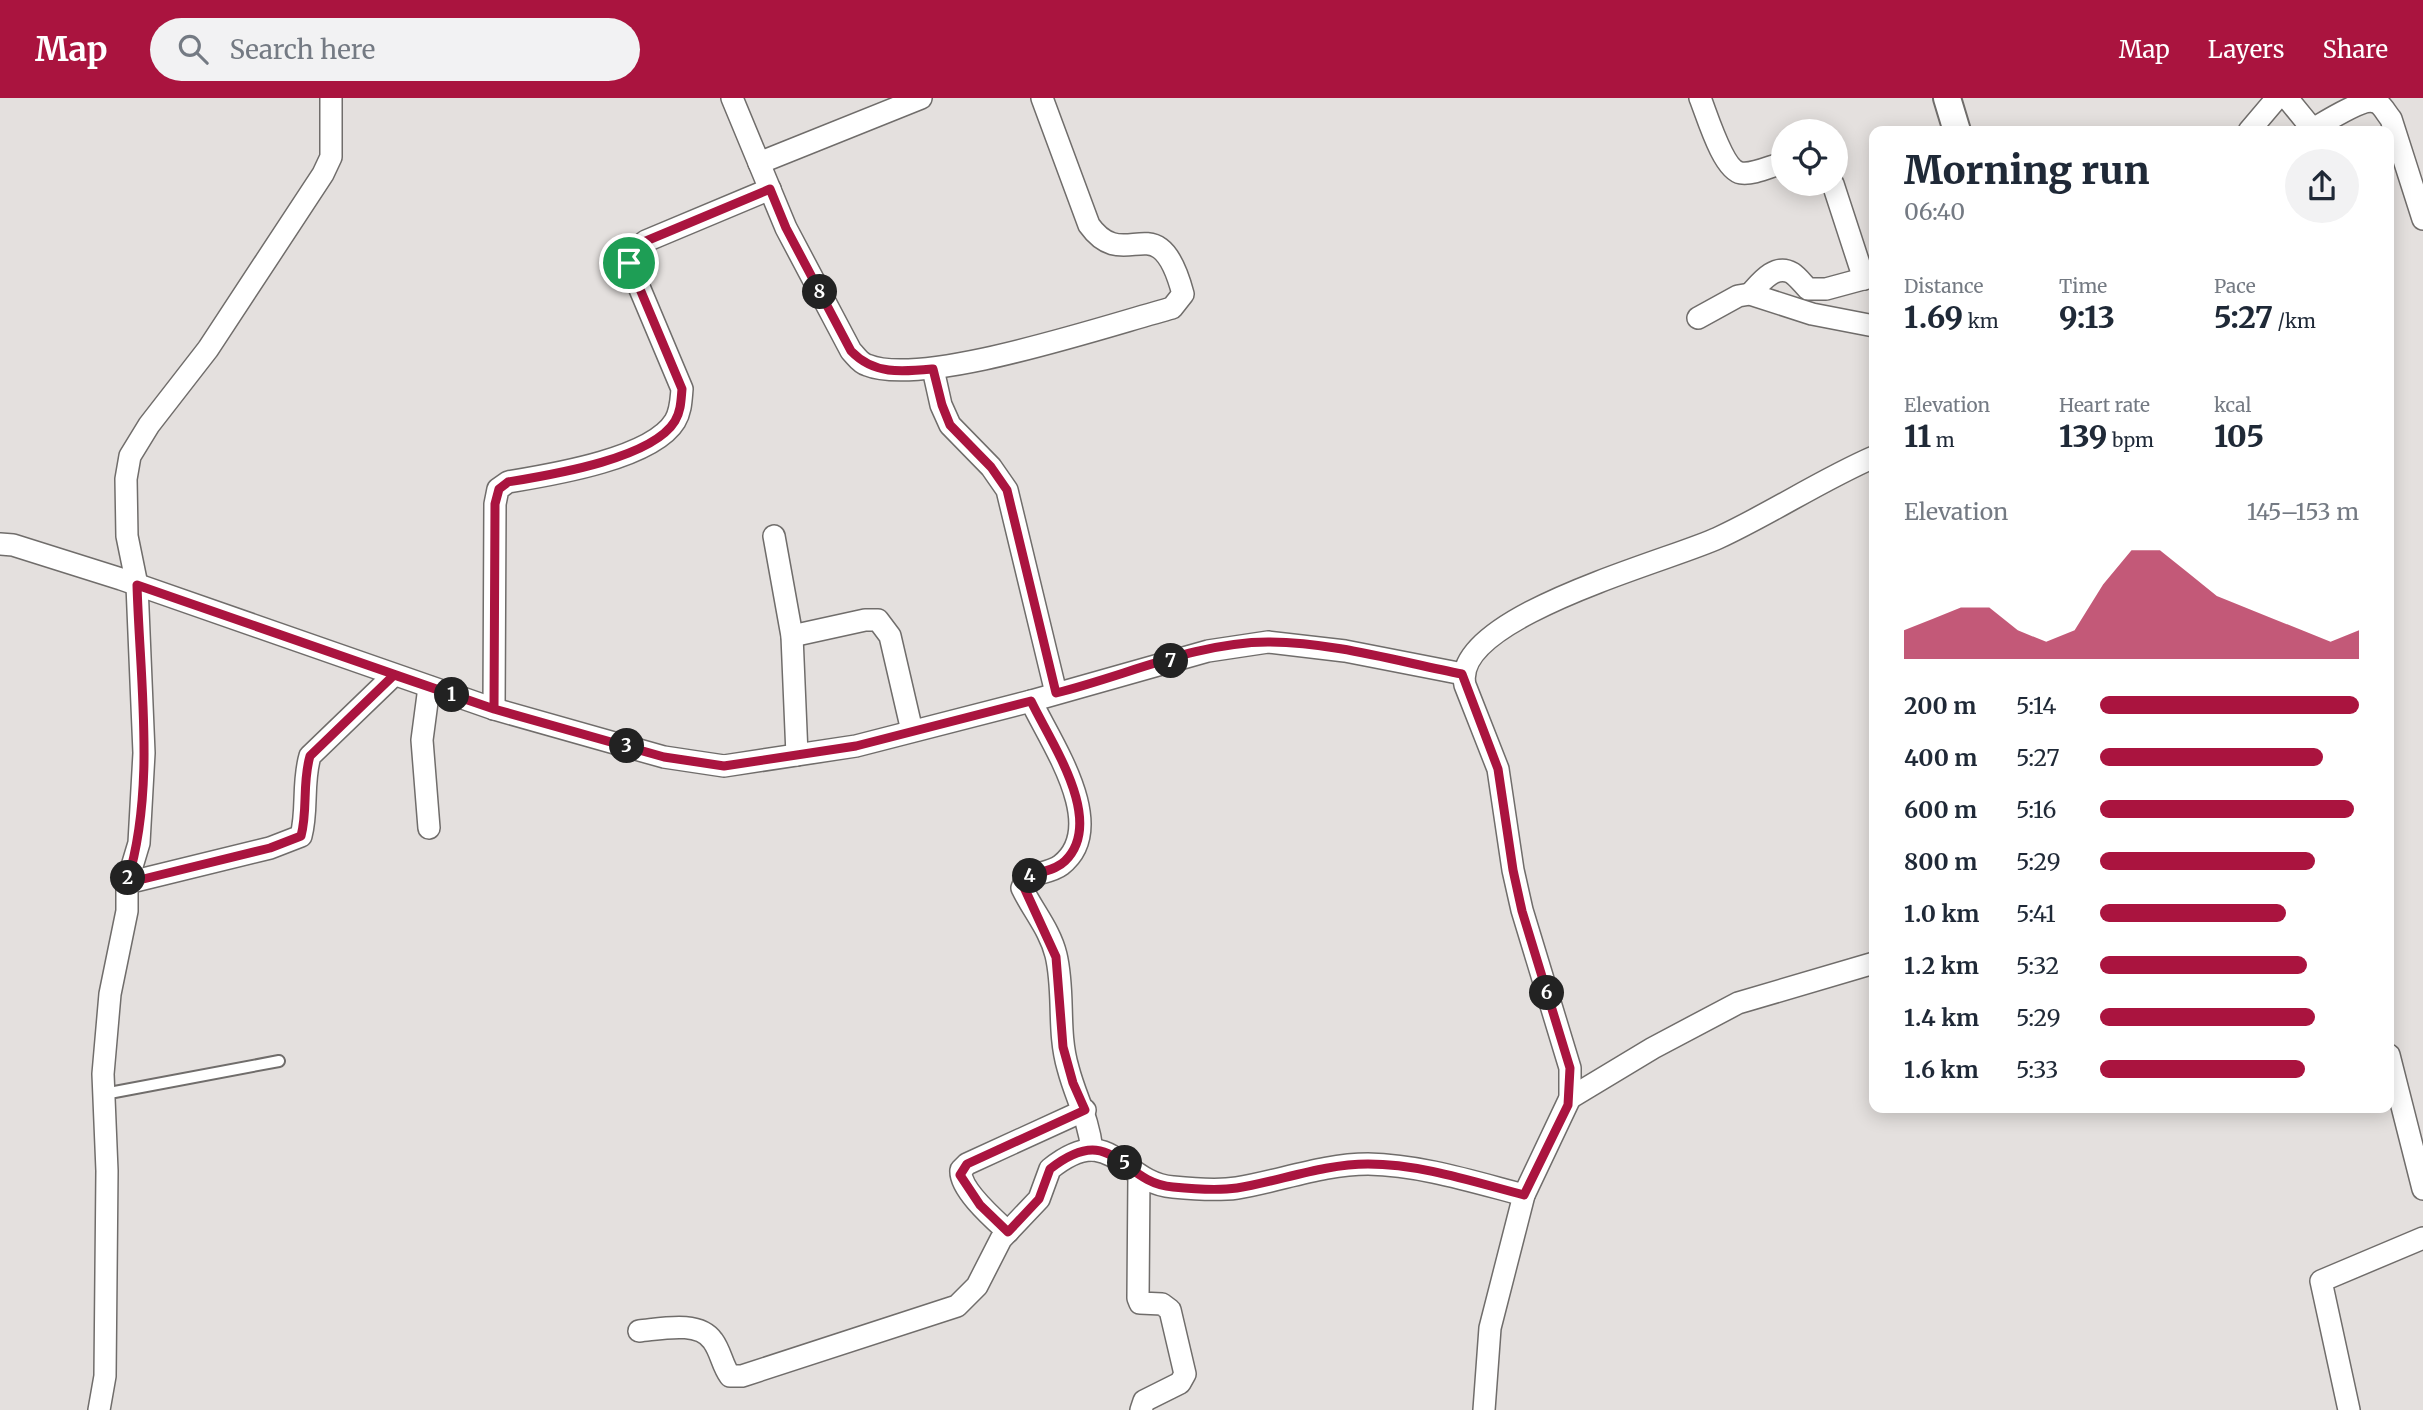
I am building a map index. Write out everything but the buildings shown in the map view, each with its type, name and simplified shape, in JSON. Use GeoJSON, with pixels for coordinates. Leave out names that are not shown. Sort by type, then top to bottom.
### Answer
{"type":"FeatureCollection","features":[{"type":"Feature","properties":{"kind":"street"},"geometry":{"type":"LineString","coordinates":[[99,1410],[105,1376],[107,1171],[104,1094],[110,994],[127,911],[127,883],[139,843],[144,754],[129,582],[126,479],[130,456],[149,425],[208,349],[286,235],[323,174],[331,156],[331,98]]}},
{"type":"Feature","properties":{"kind":"street"},"geometry":{"type":"LineString","coordinates":[[732,98],[786,228],[851,351],[864,364],[880,369],[933,369],[984,358],[1172,308],[1183,294],[1169,257],[1161,246],[1149,243],[1111,246],[1099,239],[1089,225],[1042,98]]}},
{"type":"Feature","properties":{"kind":"street"},"geometry":{"type":"LineString","coordinates":[[759,163],[921,98]]}},
{"type":"Feature","properties":{"kind":"street"},"geometry":{"type":"LineString","coordinates":[[1700,98],[1719,146],[1737,173],[1747,174],[1771,167]]}},
{"type":"Feature","properties":{"kind":"street"},"geometry":{"type":"LineString","coordinates":[[1947,98],[1955,126]]}},
{"type":"Feature","properties":{"kind":"street"},"geometry":{"type":"LineString","coordinates":[[2253,126],[2277,98]]}},
{"type":"Feature","properties":{"kind":"street"},"geometry":{"type":"LineString","coordinates":[[2287,98],[2310,126]]}},
{"type":"Feature","properties":{"kind":"street"},"geometry":{"type":"LineString","coordinates":[[2320,126],[2365,101],[2374,101],[2382,107],[2393,126]]}},
{"type":"Feature","properties":{"kind":"street"},"geometry":{"type":"LineString","coordinates":[[2394,130],[2423,219]]}},
{"type":"Feature","properties":{"kind":"street"},"geometry":{"type":"LineString","coordinates":[[494,709],[495,504],[499,489],[508,482],[611,459],[655,440],[675,422],[681,404],[682,389],[629,263],[634,250],[646,241],[770,189]]}},
{"type":"Feature","properties":{"kind":"street"},"geometry":{"type":"LineString","coordinates":[[1750,294],[1770,274],[1781,271],[1792,274],[1808,289],[1826,289],[1869,278],[1838,196]]}},
{"type":"Feature","properties":{"kind":"street"},"geometry":{"type":"LineString","coordinates":[[1698,318],[1738,296],[1750,294],[1812,314],[1869,325]]}},
{"type":"Feature","properties":{"kind":"street"},"geometry":{"type":"LineString","coordinates":[[933,369],[950,425],[991,467],[1007,490],[1056,693]]}},
{"type":"Feature","properties":{"kind":"street"},"geometry":{"type":"LineString","coordinates":[[1484,1410],[1490,1328],[1524,1195],[1570,1098],[1570,1068],[1513,870],[1498,769],[1462,674],[1466,662],[1480,644],[1543,604],[1702,546],[1869,460]]}},
{"type":"Feature","properties":{"kind":"street"},"geometry":{"type":"LineString","coordinates":[[774,536],[793,636],[797,755]]}},
{"type":"Feature","properties":{"kind":"street"},"geometry":{"type":"LineString","coordinates":[[0,544],[13,545],[129,582],[494,709],[664,757],[724,766],[856,746],[1031,701],[1208,651],[1268,642],[1345,651],[1462,674]]}},
{"type":"Feature","properties":{"kind":"street"},"geometry":{"type":"LineString","coordinates":[[793,636],[865,620],[878,620],[890,635],[912,731]]}},
{"type":"Feature","properties":{"kind":"street"},"geometry":{"type":"LineString","coordinates":[[127,883],[270,848],[301,836],[304,822],[305,772],[310,756],[394,675]]}},
{"type":"Feature","properties":{"kind":"street"},"geometry":{"type":"LineString","coordinates":[[429,687],[422,740],[429,828]]}},
{"type":"Feature","properties":{"kind":"street"},"geometry":{"type":"LineString","coordinates":[[1031,701],[1081,813],[1079,840],[1071,855],[1057,867],[1033,875],[1022,883],[1056,957],[1063,1047],[1070,1075],[1085,1110],[1092,1150]]}},
{"type":"Feature","properties":{"kind":"street"},"geometry":{"type":"LineString","coordinates":[[1570,1098],[1653,1048],[1738,1003],[1869,964]]}},
{"type":"Feature","properties":{"kind":"street"},"geometry":{"type":"LineString","coordinates":[[2394,1075],[2423,1189]]}},
{"type":"Feature","properties":{"kind":"street"},"geometry":{"type":"LineString","coordinates":[[1008,1232],[980,1205],[965,1185],[961,1170],[967,1164],[1085,1110]]}},
{"type":"Feature","properties":{"kind":"street"},"geometry":{"type":"LineString","coordinates":[[639,1331],[694,1328],[706,1333],[713,1340],[730,1376],[742,1376],[957,1306],[977,1286],[995,1248],[1039,1199],[1050,1169],[1080,1153],[1092,1150],[1115,1155],[1139,1175],[1169,1187],[1234,1189],[1367,1164],[1432,1172],[1524,1195]]}},
{"type":"Feature","properties":{"kind":"street"},"geometry":{"type":"LineString","coordinates":[[1139,1175],[1138,1298],[1140,1303],[1162,1304],[1170,1310],[1185,1374],[1180,1383],[1141,1404],[1141,1410]]}},
{"type":"Feature","properties":{"kind":"street"},"geometry":{"type":"LineString","coordinates":[[2348,1410],[2321,1281],[2423,1238]]}},
{"type":"Feature","properties":{"kind":"lane"},"geometry":{"type":"LineString","coordinates":[[104,1094],[279,1060]]}},
{"type":"Feature","properties":{"kind":"route"},"geometry":{"type":"LineString","coordinates":[[629,263],[634,250],[646,241],[770,189],[786,228],[851,351],[864,364],[880,369],[933,369],[950,425],[991,467],[1007,490],[1056,693],[1208,651],[1268,642],[1345,651],[1462,674],[1498,769],[1522,911],[1570,1068],[1568,1105],[1524,1195],[1432,1172],[1367,1164],[1234,1189],[1169,1187],[1146,1180],[1115,1155],[1092,1150],[1080,1153],[1050,1169],[1039,1199],[1008,1232],[980,1205],[960,1175],[967,1164],[1085,1110],[1067,1067],[1063,1047],[1056,957],[1051,940],[1022,883],[1026,878],[1057,867],[1071,855],[1079,840],[1081,813],[1031,701],[856,746],[724,766],[664,757],[494,709],[394,675],[310,756],[305,772],[304,822],[301,836],[270,848],[127,883],[139,843],[144,754],[137,585],[494,709],[497,556],[495,504],[499,489],[508,482],[611,459],[655,440],[675,422],[681,404],[682,389],[629,263]]}}]}
